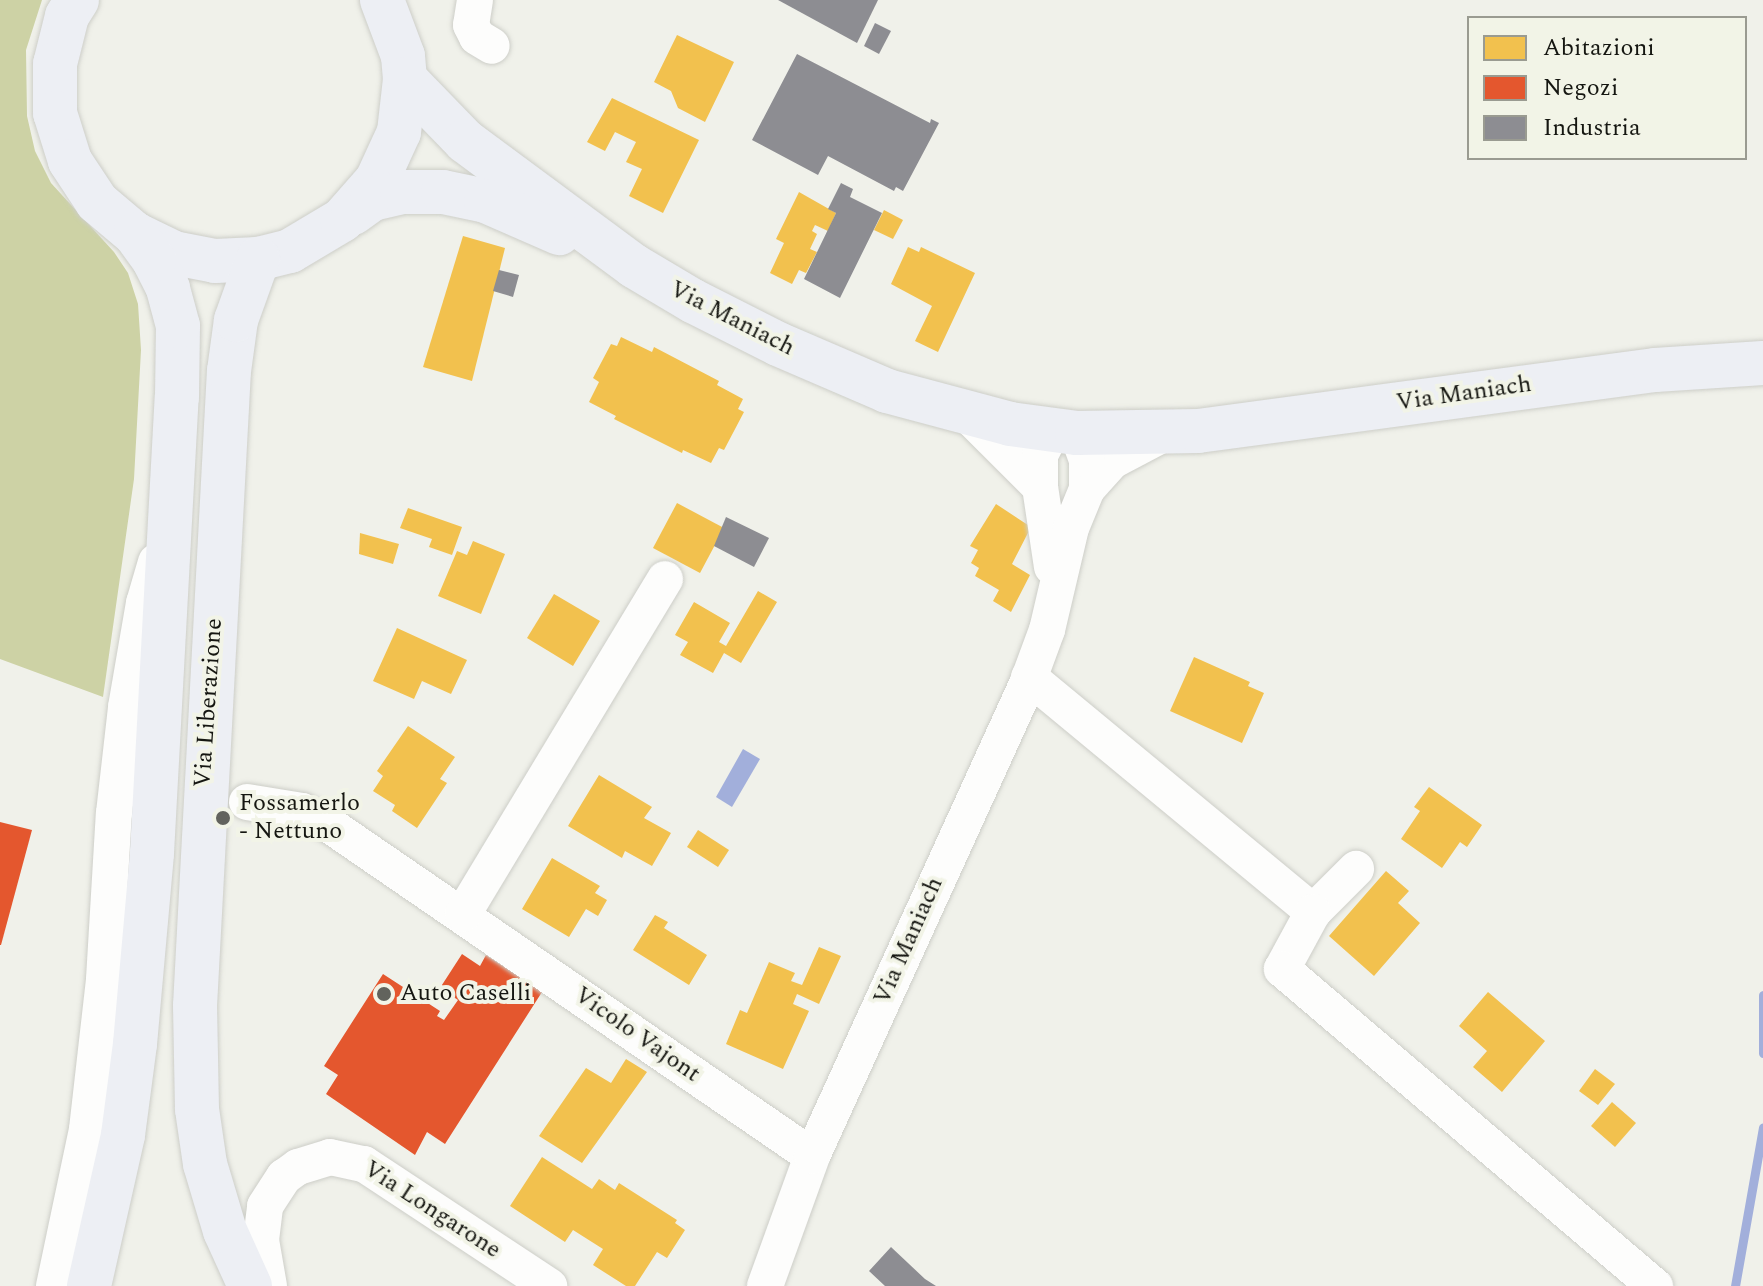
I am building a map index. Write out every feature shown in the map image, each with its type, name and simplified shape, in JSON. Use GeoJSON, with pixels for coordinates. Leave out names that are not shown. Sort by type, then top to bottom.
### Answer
{"type":"FeatureCollection","features":[{"type":"Feature","properties":{"kind":"main road"},"geometry":{"type":"LineString","coordinates":[[77,0],[67,16],[55,64],[55,113],[70,161],[97,202],[135,234]]}},
{"type":"Feature","properties":{"kind":"main road"},"geometry":{"type":"LineString","coordinates":[[342,220],[377,180],[399,132],[405,79],[403,56],[382,0]]}},
{"type":"Feature","properties":{"kind":"main road","name":"Via Maniach"},"geometry":{"type":"LineString","coordinates":[[405,79],[465,141],[634,266]]}},
{"type":"Feature","properties":{"kind":"main road","name":"Via Maniach"},"geometry":{"type":"LineString","coordinates":[[135,234],[174,253],[201,258],[258,259],[290,251],[372,199],[402,192],[461,194],[507,210],[634,266],[778,344],[887,391],[968,415],[1068,433],[1165,433],[1655,370],[1763,363]]}},
{"type":"Feature","properties":{"kind":"main road","name":"Via Liberazione"},"geometry":{"type":"LineString","coordinates":[[89,1286],[123,1135],[135,1044],[152,853],[170,510],[178,326],[161,274],[135,234]]}},
{"type":"Feature","properties":{"kind":"main road","name":"Via Liberazione"},"geometry":{"type":"LineString","coordinates":[[250,1286],[225,1231],[205,1164],[197,1109],[195,1006],[229,371],[236,320],[258,259]]}},
{"type":"Feature","properties":{"kind":"street"},"geometry":{"type":"LineString","coordinates":[[475,0],[471,25],[477,37],[492,46]]}},
{"type":"Feature","properties":{"kind":"street","name":"Via Maniach"},"geometry":{"type":"LineString","coordinates":[[968,415],[1040,487]]}},
{"type":"Feature","properties":{"kind":"street","name":"Via Maniach"},"geometry":{"type":"LineString","coordinates":[[1055,597],[1048,521],[1040,487],[1040,455],[1048,439],[1068,433],[1087,460],[1087,489]]}},
{"type":"Feature","properties":{"kind":"street","name":"Via Maniach"},"geometry":{"type":"LineString","coordinates":[[765,1286],[812,1156],[1029,677],[1055,597],[1071,528],[1087,489],[1112,461],[1165,433]]}},
{"type":"Feature","properties":{"kind":"street","name":"Via Liberazione"},"geometry":{"type":"LineString","coordinates":[[54,1286],[87,1129],[104,979],[114,813],[126,707],[144,603],[170,510]]}},
{"type":"Feature","properties":{"kind":"street"},"geometry":{"type":"LineString","coordinates":[[463,914],[665,579]]}},
{"type":"Feature","properties":{"kind":"street"},"geometry":{"type":"LineString","coordinates":[[1029,677],[1313,912]]}},
{"type":"Feature","properties":{"kind":"street","name":"Vicolo Vajont"},"geometry":{"type":"LineString","coordinates":[[247,802],[302,811],[317,818],[463,914],[812,1156]]}},
{"type":"Feature","properties":{"kind":"street"},"geometry":{"type":"LineString","coordinates":[[1356,869],[1313,912],[1282,969],[1655,1286]]}},
{"type":"Feature","properties":{"kind":"street","name":"Via Longarone"},"geometry":{"type":"LineString","coordinates":[[269,1286],[261,1240],[265,1206],[273,1190],[291,1172],[314,1160],[330,1157],[364,1164],[549,1286]]}},
{"type":"Feature","properties":{"kind":"green space"},"geometry":{"type":"Polygon","coordinates":[[[0,0],[42,0],[26,50],[27,116],[35,151],[51,183],[114,252],[128,273],[138,304],[141,350],[134,479],[103,697],[0,659],[0,0]]]}},
{"type":"Feature","properties":{"kind":"water"},"geometry":{"type":"Polygon","coordinates":[[[743,749],[760,759],[732,807],[716,797],[743,749]]]}},
{"type":"Feature","properties":{"kind":"building: Abitazioni"},"geometry":{"type":"Polygon","coordinates":[[[677,35],[734,62],[705,122],[678,108],[671,91],[654,82],[677,35]]]}},
{"type":"Feature","properties":{"kind":"building: Abitazioni"},"geometry":{"type":"Polygon","coordinates":[[[612,98],[699,140],[663,213],[629,196],[642,169],[626,162],[636,142],[615,132],[605,151],[587,142],[612,98]]]}},
{"type":"Feature","properties":{"kind":"building: Abitazioni"},"geometry":{"type":"Polygon","coordinates":[[[799,192],[836,213],[828,231],[815,225],[812,231],[817,234],[810,249],[817,252],[806,273],[799,270],[792,284],[770,273],[784,243],[776,239],[799,192]]]}},
{"type":"Feature","properties":{"kind":"building: Abitazioni"},"geometry":{"type":"Polygon","coordinates":[[[884,210],[903,220],[893,239],[874,230],[884,210]]]}},
{"type":"Feature","properties":{"kind":"building: Abitazioni"},"geometry":{"type":"Polygon","coordinates":[[[463,236],[505,248],[472,381],[423,367],[463,236]]]}},
{"type":"Feature","properties":{"kind":"building: Abitazioni"},"geometry":{"type":"Polygon","coordinates":[[[908,247],[919,252],[921,247],[975,273],[938,352],[915,341],[932,306],[891,284],[908,247]]]}},
{"type":"Feature","properties":{"kind":"building: Abitazioni"},"geometry":{"type":"Polygon","coordinates":[[[621,337],[652,352],[654,347],[719,381],[717,385],[743,399],[738,409],[744,412],[724,450],[719,448],[711,463],[683,450],[682,453],[614,419],[616,416],[589,402],[599,382],[593,378],[611,344],[617,346],[621,337]]]}},
{"type":"Feature","properties":{"kind":"building: Abitazioni"},"geometry":{"type":"Polygon","coordinates":[[[677,503],[724,528],[700,573],[653,548],[677,503]]]}},
{"type":"Feature","properties":{"kind":"building: Abitazioni"},"geometry":{"type":"Polygon","coordinates":[[[996,504],[1031,527],[1012,564],[1030,575],[1011,612],[993,601],[999,590],[975,576],[979,568],[971,563],[978,550],[970,546],[996,504]]]}},
{"type":"Feature","properties":{"kind":"building: Abitazioni"},"geometry":{"type":"Polygon","coordinates":[[[408,508],[462,527],[452,555],[429,547],[432,539],[400,528],[408,508]]]}},
{"type":"Feature","properties":{"kind":"building: Abitazioni"},"geometry":{"type":"Polygon","coordinates":[[[360,533],[399,544],[393,564],[359,554],[360,533]]]}},
{"type":"Feature","properties":{"kind":"building: Abitazioni"},"geometry":{"type":"Polygon","coordinates":[[[473,541],[505,554],[481,614],[438,596],[457,551],[467,555],[473,541]]]}},
{"type":"Feature","properties":{"kind":"building: Abitazioni"},"geometry":{"type":"Polygon","coordinates":[[[758,591],[777,602],[741,663],[724,653],[713,673],[680,655],[688,642],[675,635],[694,602],[730,623],[719,642],[726,646],[758,591]]]}},
{"type":"Feature","properties":{"kind":"building: Abitazioni"},"geometry":{"type":"Polygon","coordinates":[[[554,594],[600,621],[573,666],[527,638],[554,594]]]}},
{"type":"Feature","properties":{"kind":"building: Abitazioni"},"geometry":{"type":"Polygon","coordinates":[[[397,628],[467,660],[451,694],[422,681],[414,699],[373,681],[397,628]]]}},
{"type":"Feature","properties":{"kind":"building: Abitazioni"},"geometry":{"type":"Polygon","coordinates":[[[1194,657],[1250,682],[1248,686],[1264,693],[1242,743],[1170,711],[1194,657]]]}},
{"type":"Feature","properties":{"kind":"building: Abitazioni"},"geometry":{"type":"Polygon","coordinates":[[[408,726],[455,757],[440,779],[447,783],[417,828],[392,811],[395,805],[373,791],[383,776],[377,771],[408,726]]]}},
{"type":"Feature","properties":{"kind":"building: Abitazioni"},"geometry":{"type":"Polygon","coordinates":[[[599,775],[652,807],[644,818],[671,833],[652,866],[625,851],[622,858],[568,826],[599,775]]]}},
{"type":"Feature","properties":{"kind":"building: Abitazioni"},"geometry":{"type":"Polygon","coordinates":[[[1429,787],[1482,825],[1467,847],[1460,842],[1442,868],[1401,839],[1420,811],[1414,807],[1429,787]]]}},
{"type":"Feature","properties":{"kind":"building: Abitazioni"},"geometry":{"type":"Polygon","coordinates":[[[698,830],[729,850],[718,867],[687,847],[698,830]]]}},
{"type":"Feature","properties":{"kind":"building: Abitazioni"},"geometry":{"type":"Polygon","coordinates":[[[552,858],[600,886],[595,893],[607,900],[598,916],[586,909],[569,937],[522,909],[552,858]]]}},
{"type":"Feature","properties":{"kind":"building: Abitazioni"},"geometry":{"type":"Polygon","coordinates":[[[1386,871],[1409,891],[1398,903],[1420,923],[1374,976],[1329,936],[1386,871]]]}},
{"type":"Feature","properties":{"kind":"building: Abitazioni"},"geometry":{"type":"Polygon","coordinates":[[[655,915],[668,922],[664,928],[707,955],[689,985],[633,950],[655,915]]]}},
{"type":"Feature","properties":{"kind":"building: Abitazioni"},"geometry":{"type":"Polygon","coordinates":[[[819,947],[841,956],[819,1004],[797,994],[793,1004],[809,1011],[783,1069],[726,1044],[740,1010],[747,1013],[769,962],[795,973],[791,981],[802,985],[819,947]]]}},
{"type":"Feature","properties":{"kind":"building: Abitazioni"},"geometry":{"type":"Polygon","coordinates":[[[1488,992],[1545,1041],[1502,1092],[1473,1067],[1487,1051],[1459,1026],[1488,992]]]}},
{"type":"Feature","properties":{"kind":"building: Abitazioni"},"geometry":{"type":"Polygon","coordinates":[[[626,1059],[647,1072],[582,1163],[539,1136],[586,1068],[611,1083],[626,1059]]]}},
{"type":"Feature","properties":{"kind":"building: Abitazioni"},"geometry":{"type":"Polygon","coordinates":[[[1595,1069],[1615,1084],[1598,1105],[1579,1091],[1595,1069]]]}},
{"type":"Feature","properties":{"kind":"building: Abitazioni"},"geometry":{"type":"Polygon","coordinates":[[[1612,1102],[1636,1123],[1615,1147],[1591,1126],[1612,1102]]]}},
{"type":"Feature","properties":{"kind":"building: Abitazioni"},"geometry":{"type":"Polygon","coordinates":[[[542,1157],[592,1189],[599,1179],[615,1190],[619,1183],[677,1220],[675,1223],[685,1230],[667,1258],[657,1252],[635,1286],[626,1286],[593,1265],[603,1249],[573,1230],[565,1242],[510,1206],[542,1157]]]}},
{"type":"Feature","properties":{"kind":"building: Negozi"},"geometry":{"type":"Polygon","coordinates":[[[0,822],[32,830],[1,945],[0,945],[0,822]]]}},
{"type":"Feature","properties":{"kind":"building: Negozi"},"geometry":{"type":"Polygon","coordinates":[[[462,954],[480,966],[486,955],[542,992],[445,1144],[427,1132],[415,1155],[326,1094],[338,1075],[324,1066],[383,974],[440,1011],[437,1016],[444,1020],[458,1000],[440,988],[462,954]]]}},
{"type":"Feature","properties":{"kind":"building: Industria"},"geometry":{"type":"Polygon","coordinates":[[[778,0],[878,0],[857,43],[778,0]]]}},
{"type":"Feature","properties":{"kind":"building: Industria"},"geometry":{"type":"Polygon","coordinates":[[[875,23],[891,31],[879,54],[864,46],[875,23]]]}},
{"type":"Feature","properties":{"kind":"building: Industria"},"geometry":{"type":"Polygon","coordinates":[[[797,54],[930,123],[931,119],[939,123],[903,191],[896,187],[894,191],[828,156],[818,175],[752,140],[797,54]]]}},
{"type":"Feature","properties":{"kind":"building: Industria"},"geometry":{"type":"Polygon","coordinates":[[[841,183],[853,189],[850,197],[882,213],[840,298],[804,279],[836,213],[828,209],[841,183]]]}},
{"type":"Feature","properties":{"kind":"building: Industria"},"geometry":{"type":"Polygon","coordinates":[[[499,270],[519,275],[513,297],[493,291],[499,270]]]}},
{"type":"Feature","properties":{"kind":"building: Industria"},"geometry":{"type":"Polygon","coordinates":[[[726,517],[769,538],[754,567],[714,546],[726,517]]]}},
{"type":"Feature","properties":{"kind":"building: Industria"},"geometry":{"type":"Polygon","coordinates":[[[891,1247],[936,1286],[885,1286],[869,1271],[891,1247]]]}},
{"type":"Feature","properties":{"kind":"waterway"},"geometry":{"type":"LineString","coordinates":[[1763,995],[1763,1053]]}},
{"type":"Feature","properties":{"kind":"waterway"},"geometry":{"type":"LineString","coordinates":[[1735,1286],[1763,1127]]}},
{"type":"Feature","properties":{"kind":"place","name":"Fossamerlo - Nettuno"},"geometry":{"type":"Point","coordinates":[223,818]}},
{"type":"Feature","properties":{"kind":"place","name":"Auto Caselli"},"geometry":{"type":"Point","coordinates":[384,994]}}]}
